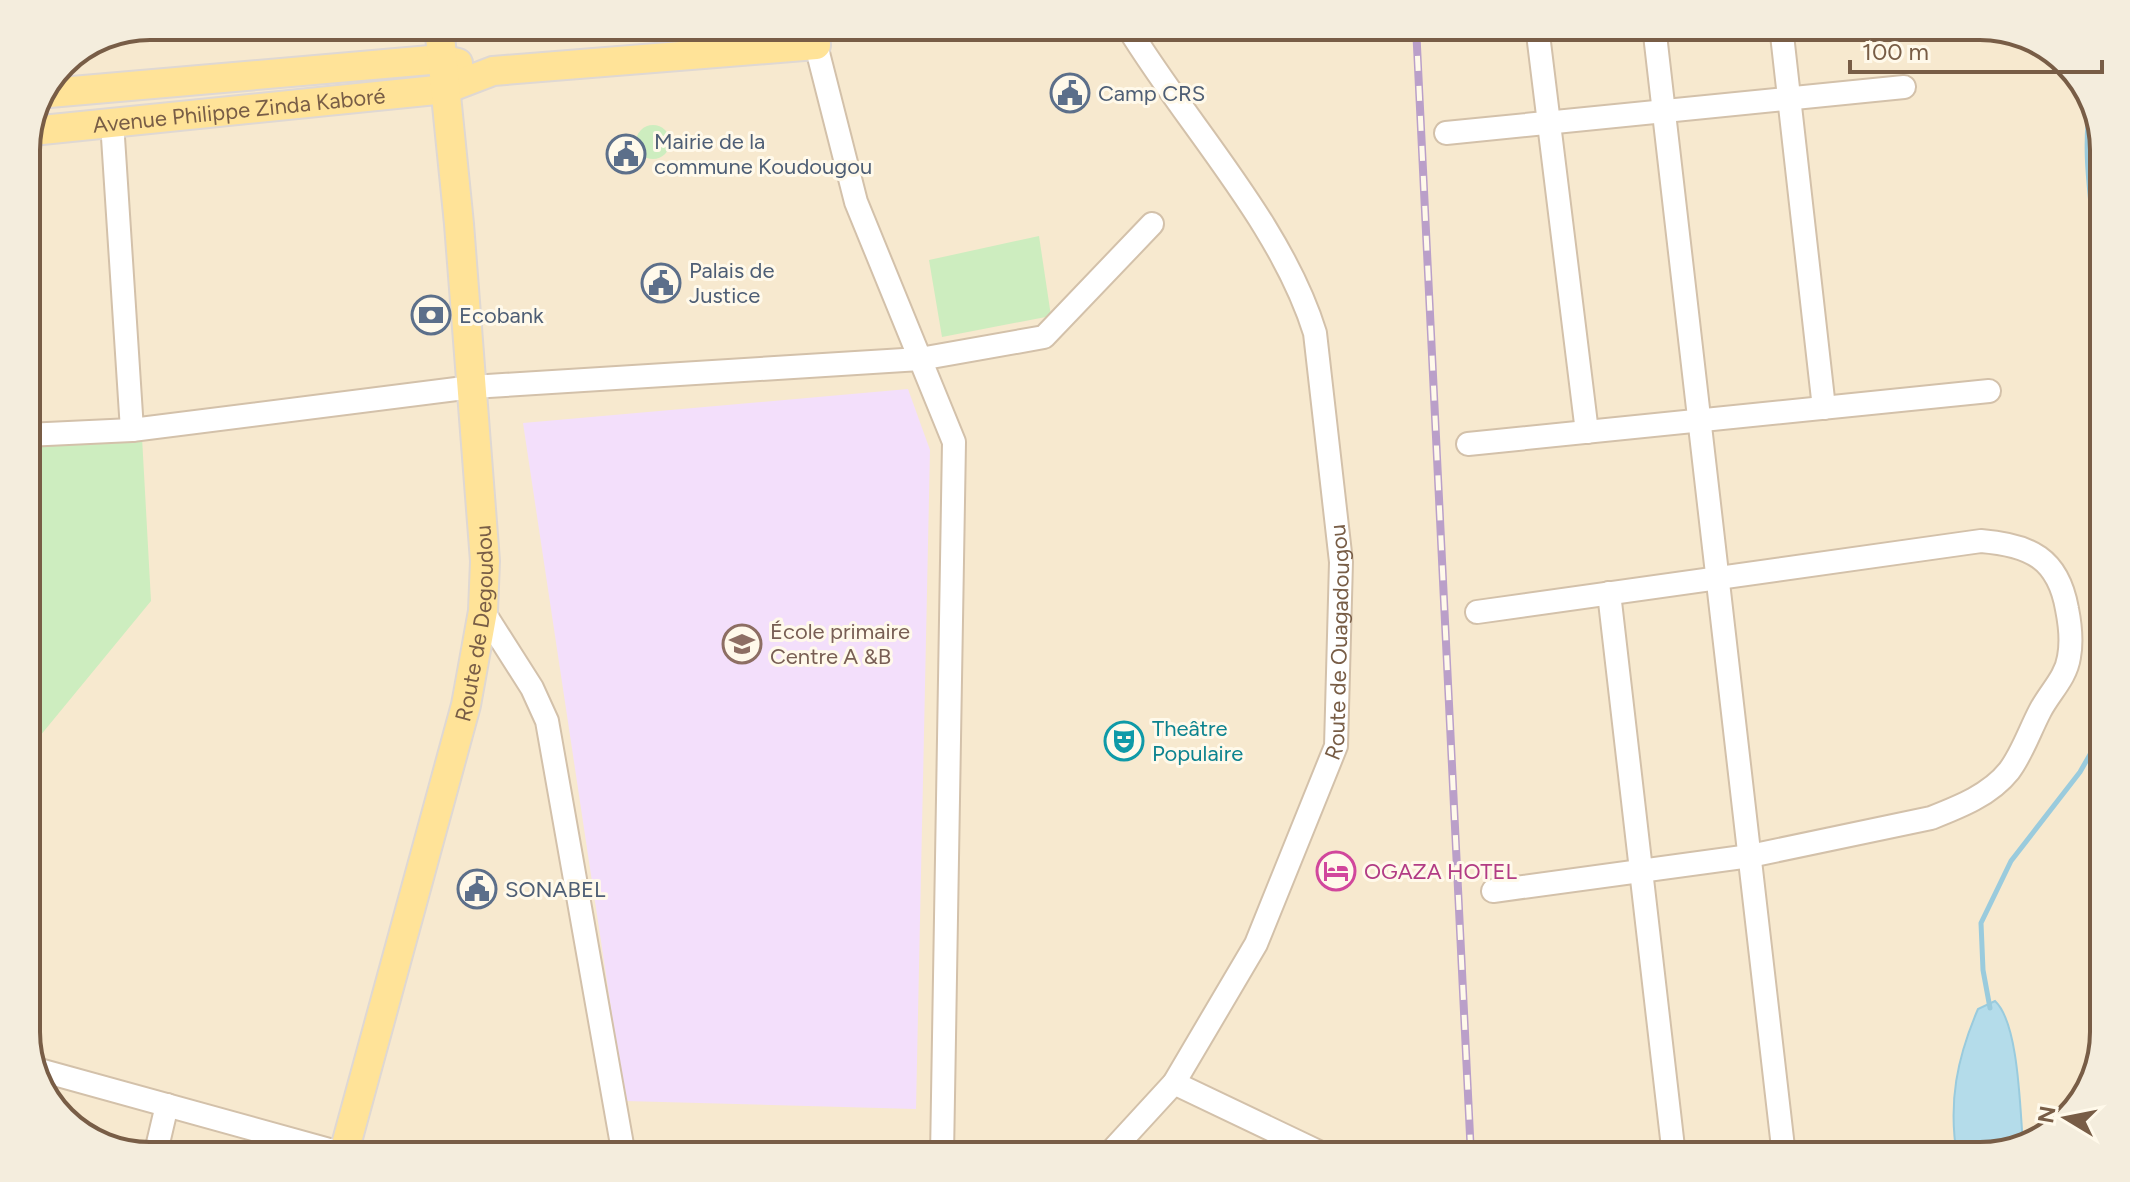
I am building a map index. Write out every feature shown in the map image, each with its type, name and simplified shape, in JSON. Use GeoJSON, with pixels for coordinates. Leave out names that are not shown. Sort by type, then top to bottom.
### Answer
{"type":"FeatureCollection","features":[{"type":"Feature","properties":{"kind":"main road","name":"Route de Degoudou"},"geometry":{"type":"LineString","coordinates":[[348,1142],[466,705],[483,611],[485,561],[440,40]]}},
{"type":"Feature","properties":{"kind":"main road"},"geometry":{"type":"LineString","coordinates":[[444,74],[778,40]]}},
{"type":"Feature","properties":{"kind":"main road","name":"Avenue Philippe Zinda Kaboré"},"geometry":{"type":"LineString","coordinates":[[57,93],[444,74]]}},
{"type":"Feature","properties":{"kind":"main road","name":"Avenue Philippe Zinda Kaboré"},"geometry":{"type":"LineString","coordinates":[[43,130],[444,74]]}},
{"type":"Feature","properties":{"kind":"street"},"geometry":{"type":"LineString","coordinates":[[816,40],[856,202],[954,442],[942,1142]]}},
{"type":"Feature","properties":{"kind":"street","name":"Route de Ouagadougou"},"geometry":{"type":"LineString","coordinates":[[1120,1142],[1174,1083],[1256,944],[1336,746],[1341,562],[1315,333],[1307,307],[1282,254],[1137,40]]}},
{"type":"Feature","properties":{"kind":"street"},"geometry":{"type":"LineString","coordinates":[[1539,40],[1587,432]]}},
{"type":"Feature","properties":{"kind":"street"},"geometry":{"type":"LineString","coordinates":[[1655,40],[1782,1142]]}},
{"type":"Feature","properties":{"kind":"street"},"geometry":{"type":"LineString","coordinates":[[1783,40],[1824,408]]}},
{"type":"Feature","properties":{"kind":"street"},"geometry":{"type":"LineString","coordinates":[[1446,133],[1904,87]]}},
{"type":"Feature","properties":{"kind":"street"},"geometry":{"type":"LineString","coordinates":[[112,122],[132,430]]}},
{"type":"Feature","properties":{"kind":"street"},"geometry":{"type":"LineString","coordinates":[[40,434],[132,430],[472,387],[920,359],[1044,337],[1152,224]]}},
{"type":"Feature","properties":{"kind":"street"},"geometry":{"type":"LineString","coordinates":[[1468,444],[1989,391]]}},
{"type":"Feature","properties":{"kind":"street"},"geometry":{"type":"LineString","coordinates":[[1477,612],[1717,577],[1847,562],[1969,541],[1997,542],[2024,549],[2051,564],[2063,586],[2071,627],[2069,659],[2060,681],[2041,707],[2010,770],[1990,789],[1931,818],[1750,856],[1493,891]]}},
{"type":"Feature","properties":{"kind":"street"},"geometry":{"type":"LineString","coordinates":[[1609,593],[1672,1142]]}},
{"type":"Feature","properties":{"kind":"street"},"geometry":{"type":"LineString","coordinates":[[483,611],[532,688],[547,721],[622,1142]]}},
{"type":"Feature","properties":{"kind":"street"},"geometry":{"type":"LineString","coordinates":[[48,1072],[298,1142]]}},
{"type":"Feature","properties":{"kind":"street"},"geometry":{"type":"LineString","coordinates":[[1174,1083],[1298,1142]]}},
{"type":"Feature","properties":{"kind":"street"},"geometry":{"type":"LineString","coordinates":[[158,1142],[167,1105]]}},
{"type":"Feature","properties":{"kind":"shaded area"},"geometry":{"type":"Polygon","coordinates":[[[150,40],[1980,40],[2022,48],[2047,63],[2067,83],[2082,108],[2090,143],[2090,1032],[2082,1074],[2080,1078],[2026,1078],[2026,1132],[1980,1142],[150,1142],[108,1134],[78,1115],[59,1093],[46,1067],[40,1039],[40,143],[48,108],[59,89],[72,72],[108,48],[150,40]]]}},
{"type":"Feature","properties":{"kind":"shaded area","name":"École primaire Centre A &B"},"geometry":{"type":"Polygon","coordinates":[[[908,389],[930,450],[916,1109],[625,1101],[523,423],[908,389]]]}},
{"type":"Feature","properties":{"kind":"green space"},"geometry":{"type":"Polygon","coordinates":[[[653,125],[665,130],[670,142],[665,154],[653,159],[641,154],[636,142],[641,130],[653,125]]]}},
{"type":"Feature","properties":{"kind":"green space"},"geometry":{"type":"Polygon","coordinates":[[[1039,236],[1051,316],[942,337],[929,260],[1039,236]]]}},
{"type":"Feature","properties":{"kind":"green space"},"geometry":{"type":"Polygon","coordinates":[[[142,437],[151,601],[40,736],[40,446],[142,437]]]}},
{"type":"Feature","properties":{"kind":"water"},"geometry":{"type":"Polygon","coordinates":[[[1995,1001],[2009,1028],[2014,1047],[2022,1134],[1994,1141],[1955,1142],[1956,1081],[1978,1009],[1995,1001]]]}},
{"type":"Feature","properties":{"kind":"waterway"},"geometry":{"type":"LineString","coordinates":[[2088,131],[2090,190]]}},
{"type":"Feature","properties":{"kind":"waterway"},"geometry":{"type":"LineString","coordinates":[[1990,1008],[1983,970],[1981,923],[2011,861],[2090,754]]}},
{"type":"Feature","properties":{"kind":"railway"},"geometry":{"type":"LineString","coordinates":[[1417,40],[1470,1142]]}},
{"type":"Feature","properties":{"kind":"place","name":"Camp CRS"},"geometry":{"type":"Point","coordinates":[1070,93]}},
{"type":"Feature","properties":{"kind":"place","name":"Mairie de la commune Koudougou"},"geometry":{"type":"Point","coordinates":[626,154]}},
{"type":"Feature","properties":{"kind":"place","name":"Palais de Justice"},"geometry":{"type":"Point","coordinates":[661,283]}},
{"type":"Feature","properties":{"kind":"place","name":"Ecobank"},"geometry":{"type":"Point","coordinates":[431,315]}},
{"type":"Feature","properties":{"kind":"place","name":"École primaire Centre A &B"},"geometry":{"type":"Point","coordinates":[742,644]}},
{"type":"Feature","properties":{"kind":"place","name":"Theâtre Populaire"},"geometry":{"type":"Point","coordinates":[1124,741]}},
{"type":"Feature","properties":{"kind":"place","name":"OGAZA HOTEL"},"geometry":{"type":"Point","coordinates":[1336,871]}},
{"type":"Feature","properties":{"kind":"place","name":"SONABEL"},"geometry":{"type":"Point","coordinates":[477,889]}}]}
